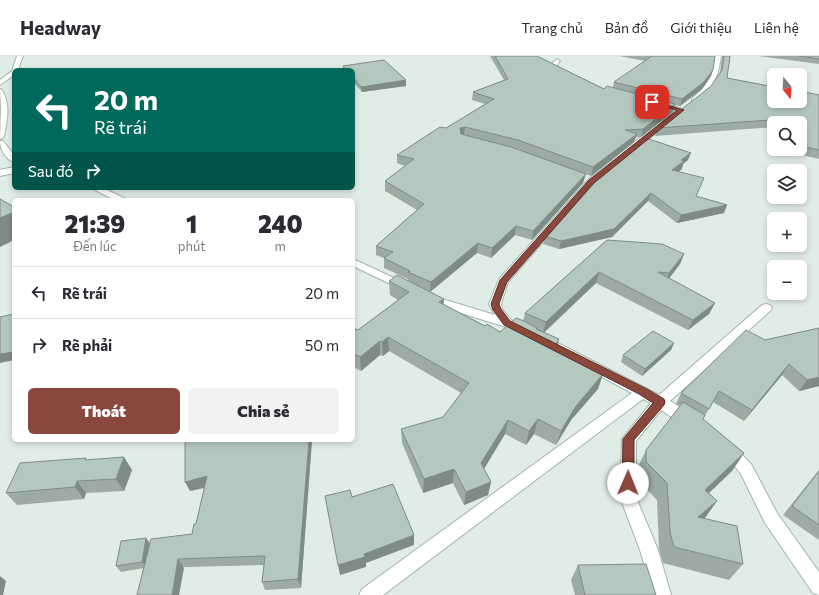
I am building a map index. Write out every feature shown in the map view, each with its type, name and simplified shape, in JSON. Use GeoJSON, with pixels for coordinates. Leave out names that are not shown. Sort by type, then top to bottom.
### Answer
{"type":"FeatureCollection","features":[{"type":"Feature","properties":{"kind":"street"},"geometry":{"type":"LineString","coordinates":[[16,68],[20,56]]}},
{"type":"Feature","properties":{"kind":"street"},"geometry":{"type":"LineString","coordinates":[[507,323],[497,310],[495,304],[503,281],[588,180],[705,91],[715,77],[718,56]]}},
{"type":"Feature","properties":{"kind":"street"},"geometry":{"type":"LineString","coordinates":[[557,61],[552,66],[555,70],[569,76]]}},
{"type":"Feature","properties":{"kind":"street"},"geometry":{"type":"LineString","coordinates":[[0,83],[12,73]]}},
{"type":"Feature","properties":{"kind":"street"},"geometry":{"type":"LineString","coordinates":[[0,137],[1,126],[6,116],[1,95]]}},
{"type":"Feature","properties":{"kind":"street"},"geometry":{"type":"LineString","coordinates":[[652,102],[681,110]]}},
{"type":"Feature","properties":{"kind":"street"},"geometry":{"type":"LineString","coordinates":[[0,143],[12,158]]}},
{"type":"Feature","properties":{"kind":"street"},"geometry":{"type":"LineString","coordinates":[[0,173],[12,170]]}},
{"type":"Feature","properties":{"kind":"street"},"geometry":{"type":"LineString","coordinates":[[100,190],[118,198]]}},
{"type":"Feature","properties":{"kind":"street"},"geometry":{"type":"LineString","coordinates":[[355,263],[431,299],[507,323],[643,392],[699,426]]}},
{"type":"Feature","properties":{"kind":"street"},"geometry":{"type":"LineString","coordinates":[[662,595],[649,550],[628,497],[629,439],[660,402],[766,308]]}},
{"type":"Feature","properties":{"kind":"street"},"geometry":{"type":"LineString","coordinates":[[368,595],[643,392]]}},
{"type":"Feature","properties":{"kind":"street"},"geometry":{"type":"LineString","coordinates":[[719,439],[746,469],[771,518],[819,587]]}},
{"type":"Feature","properties":{"kind":"building"},"geometry":{"type":"Polygon","coordinates":[[[495,56],[537,56],[604,89],[607,86],[675,104],[643,129],[625,130],[637,134],[593,167],[518,140],[465,127],[460,128],[461,134],[511,147],[586,174],[533,231],[516,226],[492,248],[478,243],[431,282],[408,272],[410,271],[384,258],[393,252],[376,246],[424,204],[385,181],[414,159],[397,155],[440,127],[446,128],[494,99],[473,92],[508,79],[495,56]]]}},
{"type":"Feature","properties":{"kind":"building"},"geometry":{"type":"Polygon","coordinates":[[[652,56],[715,56],[713,70],[704,82],[682,99],[614,82],[652,56]]]}},
{"type":"Feature","properties":{"kind":"building"},"geometry":{"type":"Polygon","coordinates":[[[724,56],[730,56],[727,78],[767,86],[767,108],[807,108],[807,92],[819,95],[819,150],[807,147],[807,116],[767,116],[767,120],[658,128],[711,86],[722,70],[724,56]]]}},
{"type":"Feature","properties":{"kind":"building"},"geometry":{"type":"Polygon","coordinates":[[[799,56],[819,56],[819,59],[799,56]]]}},
{"type":"Feature","properties":{"kind":"building"},"geometry":{"type":"Polygon","coordinates":[[[384,60],[406,80],[361,87],[355,80],[355,68],[344,68],[343,66],[384,60]]]}},
{"type":"Feature","properties":{"kind":"building"},"geometry":{"type":"Polygon","coordinates":[[[646,138],[691,153],[681,160],[684,161],[672,170],[704,178],[696,196],[727,205],[681,215],[651,193],[614,229],[561,241],[545,236],[598,176],[646,138]]]}},
{"type":"Feature","properties":{"kind":"building"},"geometry":{"type":"Polygon","coordinates":[[[0,199],[12,206],[12,213],[0,218],[0,199]]]}},
{"type":"Feature","properties":{"kind":"building"},"geometry":{"type":"Polygon","coordinates":[[[607,240],[662,244],[684,254],[669,273],[658,272],[715,303],[693,320],[599,272],[546,322],[525,313],[607,240]]]}},
{"type":"Feature","properties":{"kind":"building"},"geometry":{"type":"Polygon","coordinates":[[[397,275],[444,299],[439,302],[485,326],[487,324],[500,332],[516,318],[524,321],[537,328],[536,329],[559,339],[553,348],[603,374],[576,406],[561,431],[538,419],[529,431],[508,420],[481,463],[491,482],[466,492],[454,469],[424,479],[401,429],[443,417],[469,383],[388,337],[382,342],[380,341],[360,357],[355,354],[355,329],[358,330],[409,292],[389,281],[397,275]]]}},
{"type":"Feature","properties":{"kind":"building"},"geometry":{"type":"Polygon","coordinates":[[[12,314],[12,352],[0,354],[0,317],[12,314]]]}},
{"type":"Feature","properties":{"kind":"building"},"geometry":{"type":"Polygon","coordinates":[[[819,328],[819,377],[807,380],[789,364],[752,410],[719,391],[709,409],[681,393],[746,330],[765,340],[819,328]]]}},
{"type":"Feature","properties":{"kind":"building"},"geometry":{"type":"Polygon","coordinates":[[[653,331],[674,343],[645,369],[623,355],[653,331]]]}},
{"type":"Feature","properties":{"kind":"building"},"geometry":{"type":"Polygon","coordinates":[[[683,402],[705,415],[703,419],[744,453],[705,490],[717,501],[698,517],[737,526],[743,564],[674,547],[670,532],[667,483],[646,462],[646,450],[683,402]]]}},
{"type":"Feature","properties":{"kind":"building"},"geometry":{"type":"Polygon","coordinates":[[[185,442],[309,442],[298,579],[262,582],[265,556],[178,559],[172,595],[137,595],[151,539],[192,534],[194,524],[196,524],[207,476],[185,482],[185,442]]]}},
{"type":"Feature","properties":{"kind":"building"},"geometry":{"type":"Polygon","coordinates":[[[124,457],[116,479],[77,481],[75,487],[6,493],[20,463],[124,457]]]}},
{"type":"Feature","properties":{"kind":"building"},"geometry":{"type":"Polygon","coordinates":[[[819,471],[819,525],[792,506],[819,471]]]}},
{"type":"Feature","properties":{"kind":"building"},"geometry":{"type":"Polygon","coordinates":[[[393,484],[414,535],[364,554],[365,557],[338,565],[325,496],[350,490],[352,497],[393,484]]]}},
{"type":"Feature","properties":{"kind":"building"},"geometry":{"type":"Polygon","coordinates":[[[146,538],[142,562],[116,566],[121,541],[146,538]]]}},
{"type":"Feature","properties":{"kind":"building"},"geometry":{"type":"Polygon","coordinates":[[[646,564],[656,595],[585,595],[578,565],[646,564]]]}},
{"type":"Feature","properties":{"kind":"route"},"geometry":{"type":"LineString","coordinates":[[628,483],[629,439],[660,402],[526,331],[507,323],[497,310],[495,304],[503,281],[592,181],[681,110],[652,102]]}}]}
